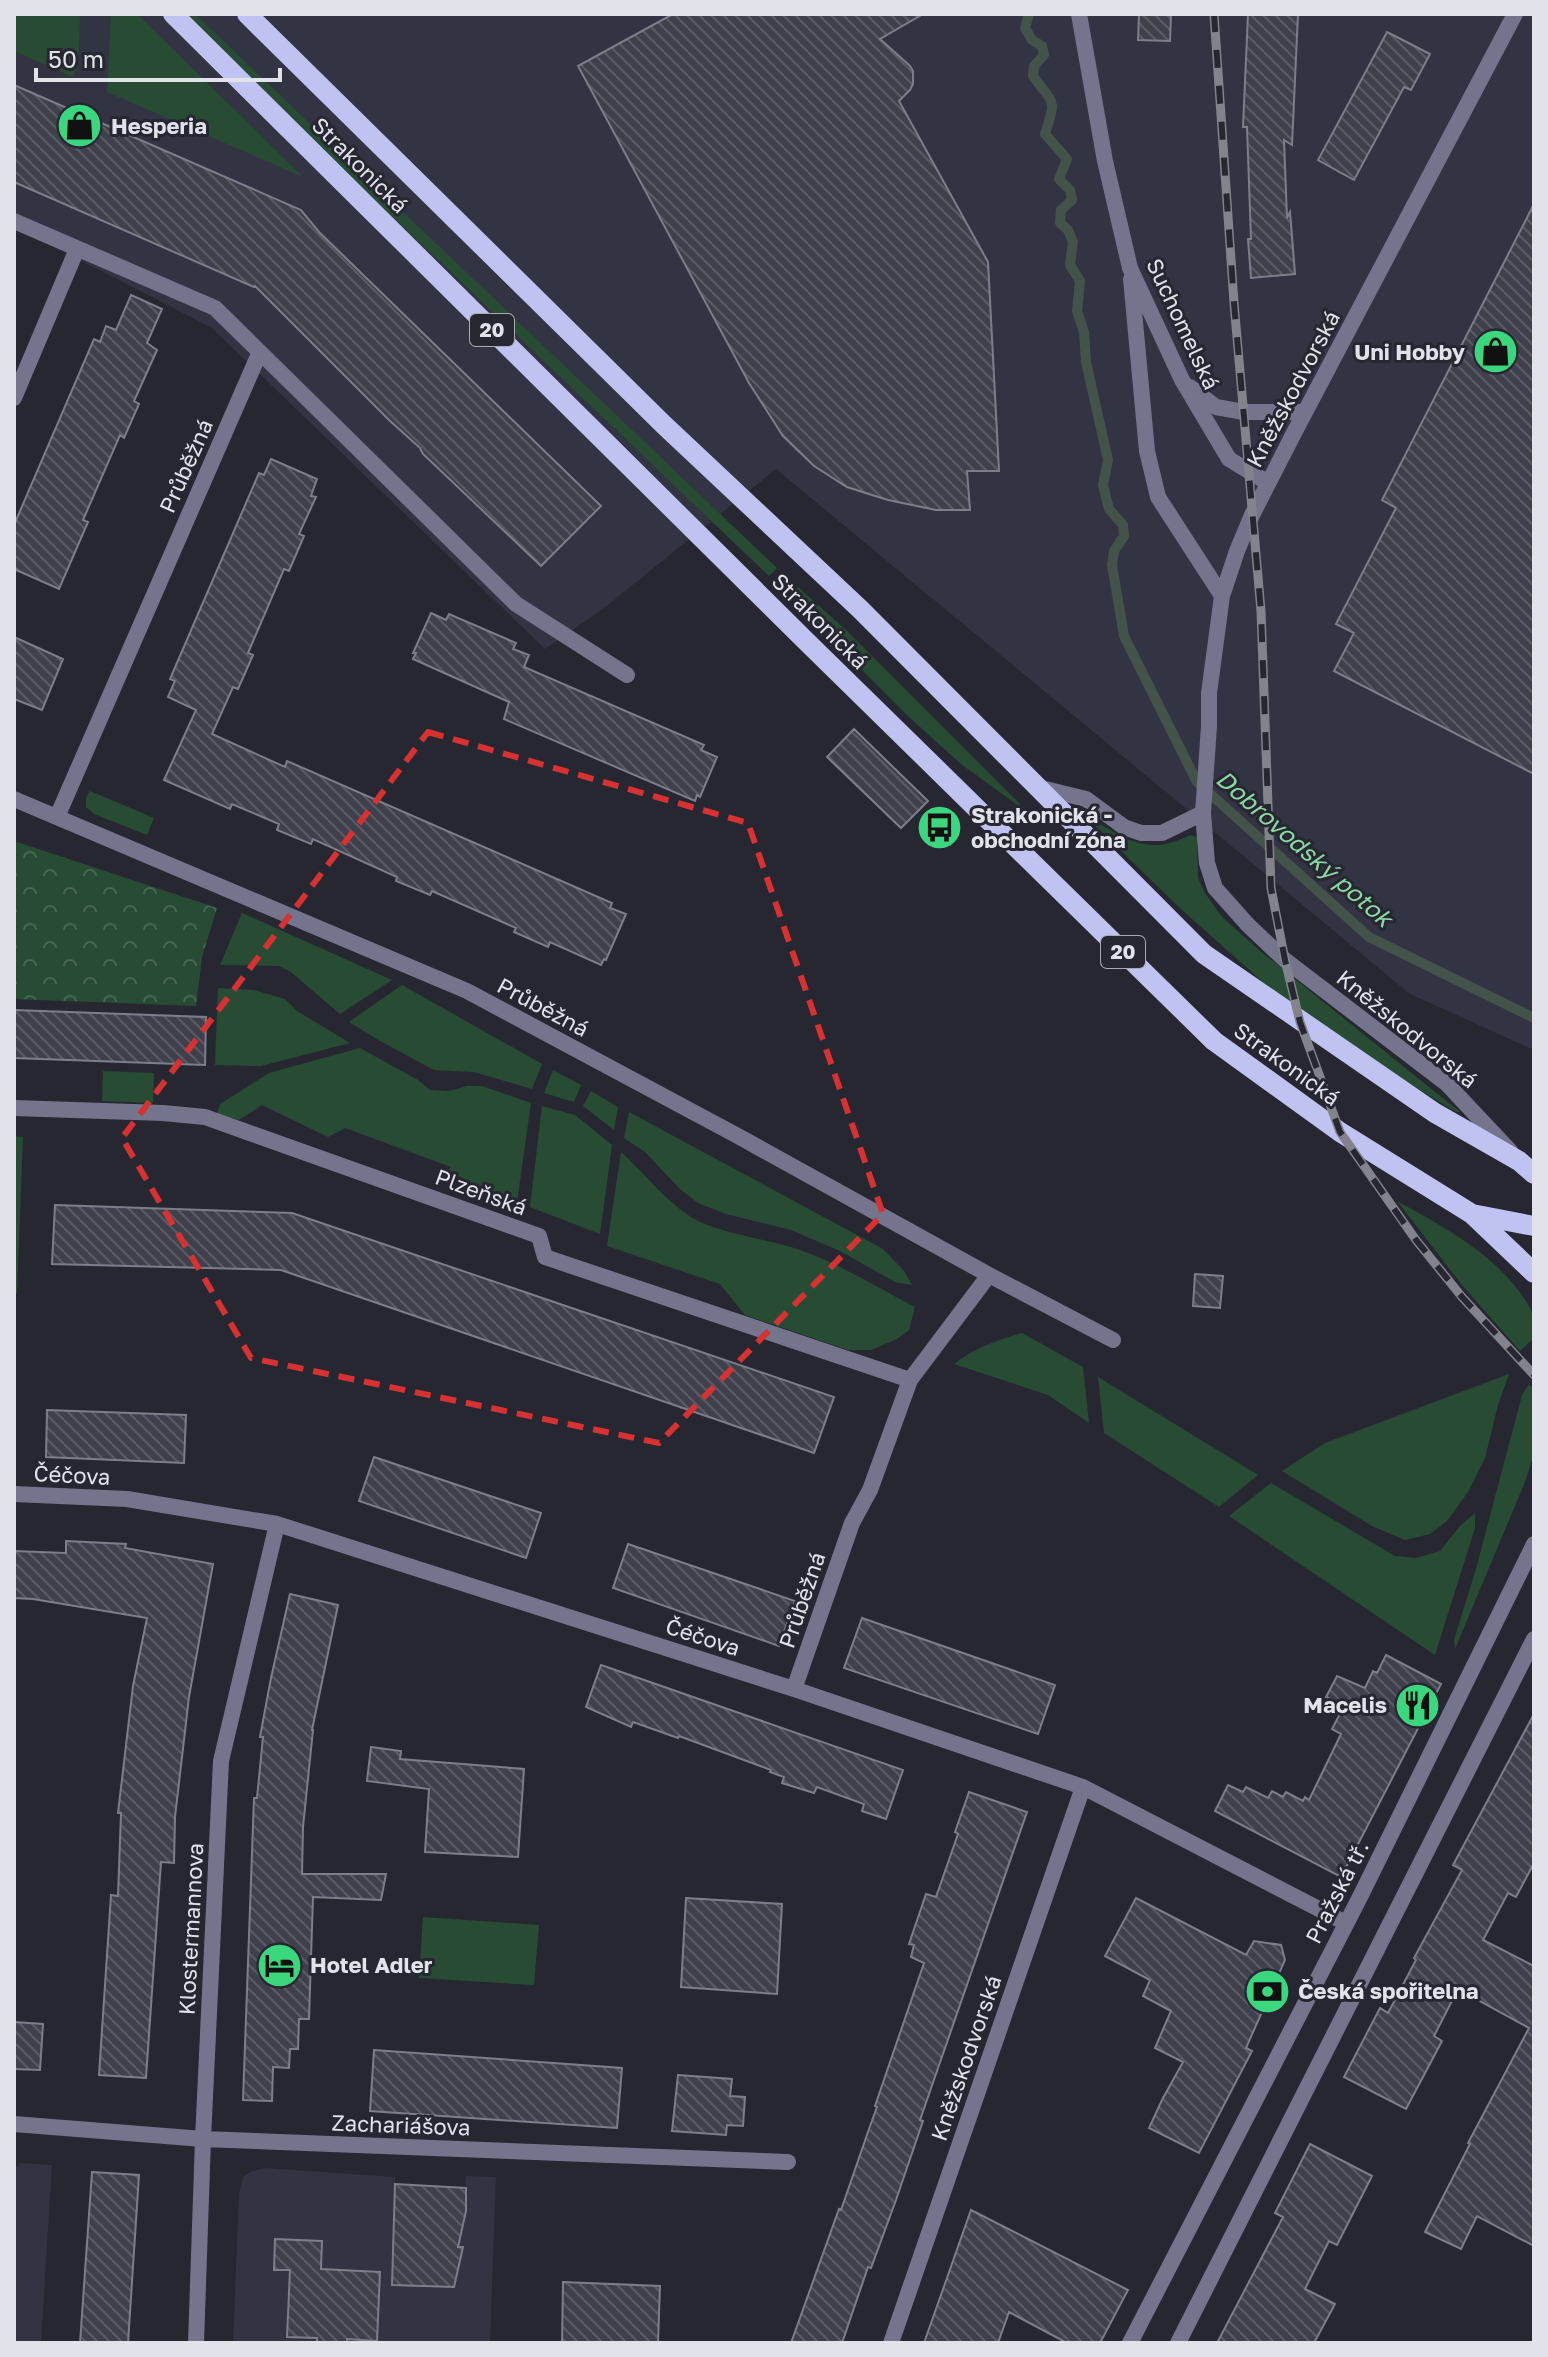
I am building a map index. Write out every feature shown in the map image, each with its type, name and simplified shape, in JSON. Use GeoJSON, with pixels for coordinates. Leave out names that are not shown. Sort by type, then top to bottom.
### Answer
{"type":"FeatureCollection","features":[{"type":"Feature","properties":{"kind":"main road","name":"Strakonická"},"geometry":{"type":"LineString","coordinates":[[173,14],[1214,1041],[1340,1132],[1472,1214]]}},
{"type":"Feature","properties":{"kind":"main road","name":"Strakonická"},"geometry":{"type":"LineString","coordinates":[[247,14],[664,425],[860,609],[1204,954],[1435,1113],[1526,1167]]}},
{"type":"Feature","properties":{"kind":"main road","name":"20"},"geometry":{"type":"LineString","coordinates":[[1472,1214],[1534,1226]]}},
{"type":"Feature","properties":{"kind":"main road"},"geometry":{"type":"LineString","coordinates":[[1472,1214],[1534,1273]]}},
{"type":"Feature","properties":{"kind":"street","name":"Suchomelská"},"geometry":{"type":"LineString","coordinates":[[1079,14],[1105,161],[1130,268],[1182,380],[1229,459],[1268,483]]}},
{"type":"Feature","properties":{"kind":"street","name":"Kněžskodvorská"},"geometry":{"type":"LineString","coordinates":[[1515,14],[1268,483],[1237,551],[1222,596],[1209,693],[1203,811],[1207,863],[1215,888],[1285,960],[1447,1084],[1526,1167]]}},
{"type":"Feature","properties":{"kind":"street"},"geometry":{"type":"LineString","coordinates":[[14,221],[215,308],[516,604],[627,675]]}},
{"type":"Feature","properties":{"kind":"street"},"geometry":{"type":"LineString","coordinates":[[14,398],[77,249]]}},
{"type":"Feature","properties":{"kind":"street"},"geometry":{"type":"LineString","coordinates":[[1130,268],[1147,451],[1158,497],[1222,596]]}},
{"type":"Feature","properties":{"kind":"street","name":"Průběžná"},"geometry":{"type":"LineString","coordinates":[[57,817],[259,354]]}},
{"type":"Feature","properties":{"kind":"street"},"geometry":{"type":"LineString","coordinates":[[1182,380],[1216,407],[1244,412],[1305,412]]}},
{"type":"Feature","properties":{"kind":"street"},"geometry":{"type":"LineString","coordinates":[[1036,786],[1086,799],[1124,827],[1141,833],[1162,833],[1203,811]]}},
{"type":"Feature","properties":{"kind":"street","name":"Průběžná"},"geometry":{"type":"LineString","coordinates":[[14,799],[467,991],[1113,1340]]}},
{"type":"Feature","properties":{"kind":"street","name":"Plzeňská"},"geometry":{"type":"LineString","coordinates":[[14,1108],[205,1117],[539,1236],[545,1257],[910,1380]]}},
{"type":"Feature","properties":{"kind":"street","name":"Průběžná"},"geometry":{"type":"LineString","coordinates":[[794,1689],[852,1523],[870,1490],[910,1380],[989,1275]]}},
{"type":"Feature","properties":{"kind":"street","name":"Čéčova"},"geometry":{"type":"LineString","coordinates":[[14,1494],[127,1499],[277,1524],[794,1689],[1083,1787],[1346,1923]]}},
{"type":"Feature","properties":{"kind":"street","name":"Klostermannova"},"geometry":{"type":"LineString","coordinates":[[196,2343],[221,1761],[277,1524]]}},
{"type":"Feature","properties":{"kind":"street","name":"Pražská tř."},"geometry":{"type":"LineString","coordinates":[[1130,2343],[1346,1923],[1534,1544]]}},
{"type":"Feature","properties":{"kind":"street"},"geometry":{"type":"LineString","coordinates":[[1178,2343],[1534,1639]]}},
{"type":"Feature","properties":{"kind":"street","name":"Kněžskodvorská"},"geometry":{"type":"LineString","coordinates":[[891,2343],[1083,1787]]}},
{"type":"Feature","properties":{"kind":"street","name":"Zachariášova"},"geometry":{"type":"LineString","coordinates":[[14,2124],[203,2139],[788,2162]]}},
{"type":"Feature","properties":{"kind":"highlighted area"},"geometry":{"type":"Polygon","coordinates":[[[428,732],[748,823],[883,1214],[659,1443],[251,1358],[122,1138],[428,732]]]}},
{"type":"Feature","properties":{"kind":"shaded area"},"geometry":{"type":"Polygon","coordinates":[[[14,14],[1534,14],[1534,1050],[1410,994],[776,469],[603,609],[545,649],[212,328],[14,226],[14,14]]]}},
{"type":"Feature","properties":{"kind":"shaded area"},"geometry":{"type":"Polygon","coordinates":[[[19,2163],[52,2165],[41,2343],[14,2343],[14,2166],[19,2166],[19,2163]]]}},
{"type":"Feature","properties":{"kind":"shaded area"},"geometry":{"type":"Polygon","coordinates":[[[266,2168],[395,2177],[395,2184],[465,2188],[466,2176],[496,2177],[490,2343],[233,2343],[239,2194],[243,2177],[266,2168]]]}},
{"type":"Feature","properties":{"kind":"green space"},"geometry":{"type":"Polygon","coordinates":[[[14,14],[80,14],[78,67],[73,77],[14,51],[14,14]]]}},
{"type":"Feature","properties":{"kind":"green space"},"geometry":{"type":"Polygon","coordinates":[[[111,14],[137,14],[303,177],[107,92],[111,14]]]}},
{"type":"Feature","properties":{"kind":"green space"},"geometry":{"type":"Polygon","coordinates":[[[180,14],[195,14],[777,568],[769,576],[180,14]]]}},
{"type":"Feature","properties":{"kind":"green space"},"geometry":{"type":"Polygon","coordinates":[[[798,587],[846,630],[1031,815],[961,764],[910,718],[788,596],[798,587]]]}},
{"type":"Feature","properties":{"kind":"green space"},"geometry":{"type":"Polygon","coordinates":[[[90,791],[154,818],[147,835],[94,814],[86,807],[90,791]]]}},
{"type":"Feature","properties":{"kind":"green space"},"geometry":{"type":"Polygon","coordinates":[[[1085,816],[1124,837],[1148,845],[1174,842],[1190,835],[1197,837],[1198,878],[1222,917],[1460,1112],[1394,1074],[1274,992],[1182,910],[1085,816]]]}},
{"type":"Feature","properties":{"kind":"green space"},"geometry":{"type":"Polygon","coordinates":[[[14,841],[217,908],[202,957],[196,1006],[14,999],[14,841]]]}},
{"type":"Feature","properties":{"kind":"green space"},"geometry":{"type":"Polygon","coordinates":[[[242,913],[392,980],[340,1014],[291,972],[279,966],[220,965],[242,913]]]}},
{"type":"Feature","properties":{"kind":"green space"},"geometry":{"type":"Polygon","coordinates":[[[402,985],[542,1064],[532,1089],[474,1072],[434,1070],[349,1022],[402,985]]]}},
{"type":"Feature","properties":{"kind":"green space"},"geometry":{"type":"Polygon","coordinates":[[[218,988],[254,990],[285,999],[297,1011],[350,1043],[261,1066],[215,1065],[218,988]]]}},
{"type":"Feature","properties":{"kind":"green space"},"geometry":{"type":"Polygon","coordinates":[[[360,1048],[418,1080],[430,1090],[449,1091],[482,1086],[531,1103],[517,1202],[442,1176],[451,1167],[345,1128],[328,1137],[262,1105],[239,1120],[217,1114],[220,1104],[269,1073],[360,1048]]]}},
{"type":"Feature","properties":{"kind":"green space"},"geometry":{"type":"Polygon","coordinates":[[[553,1070],[581,1085],[574,1102],[544,1093],[553,1070]]]}},
{"type":"Feature","properties":{"kind":"green space"},"geometry":{"type":"Polygon","coordinates":[[[103,1071],[154,1073],[153,1103],[102,1101],[103,1071]]]}},
{"type":"Feature","properties":{"kind":"green space"},"geometry":{"type":"Polygon","coordinates":[[[591,1091],[618,1107],[614,1130],[583,1106],[591,1091]]]}},
{"type":"Feature","properties":{"kind":"green space"},"geometry":{"type":"Polygon","coordinates":[[[542,1106],[575,1115],[612,1145],[600,1234],[530,1207],[542,1106]]]}},
{"type":"Feature","properties":{"kind":"green space"},"geometry":{"type":"Polygon","coordinates":[[[629,1112],[883,1249],[904,1271],[912,1285],[895,1282],[840,1251],[791,1230],[726,1214],[698,1203],[645,1152],[624,1138],[629,1112]]]}},
{"type":"Feature","properties":{"kind":"green space"},"geometry":{"type":"Polygon","coordinates":[[[14,1136],[23,1137],[17,1293],[14,1293],[14,1136]]]}},
{"type":"Feature","properties":{"kind":"green space"},"geometry":{"type":"Polygon","coordinates":[[[621,1152],[670,1201],[699,1221],[815,1256],[915,1307],[909,1330],[871,1350],[848,1350],[745,1315],[720,1284],[607,1246],[621,1152]]]}},
{"type":"Feature","properties":{"kind":"green space"},"geometry":{"type":"Polygon","coordinates":[[[1397,1201],[1471,1246],[1518,1290],[1532,1311],[1534,1326],[1534,1338],[1520,1351],[1462,1285],[1397,1201]]]}},
{"type":"Feature","properties":{"kind":"green space"},"geometry":{"type":"Polygon","coordinates":[[[1022,1333],[1083,1367],[1089,1423],[1048,1395],[954,1364],[986,1345],[1022,1333]]]}},
{"type":"Feature","properties":{"kind":"green space"},"geometry":{"type":"Polygon","coordinates":[[[1509,1374],[1485,1458],[1468,1492],[1447,1521],[1430,1534],[1405,1540],[1372,1526],[1282,1471],[1325,1443],[1509,1374]]]}},
{"type":"Feature","properties":{"kind":"green space"},"geometry":{"type":"Polygon","coordinates":[[[1098,1377],[1258,1475],[1219,1507],[1104,1433],[1098,1377]]]}},
{"type":"Feature","properties":{"kind":"green space"},"geometry":{"type":"Polygon","coordinates":[[[1529,1384],[1534,1390],[1534,1453],[1525,1482],[1455,1649],[1454,1640],[1522,1395],[1529,1384]]]}},
{"type":"Feature","properties":{"kind":"green space"},"geometry":{"type":"Polygon","coordinates":[[[1271,1483],[1395,1556],[1416,1558],[1440,1551],[1475,1513],[1475,1528],[1435,1655],[1229,1516],[1271,1483]]]}},
{"type":"Feature","properties":{"kind":"green space"},"geometry":{"type":"Polygon","coordinates":[[[423,1917],[539,1925],[534,1985],[419,1978],[423,1917]]]}},
{"type":"Feature","properties":{"kind":"building"},"geometry":{"type":"Polygon","coordinates":[[[673,14],[923,14],[880,39],[913,71],[913,84],[899,101],[988,262],[999,471],[967,471],[970,510],[936,510],[847,487],[814,466],[783,436],[749,383],[578,66],[673,14]]]}},
{"type":"Feature","properties":{"kind":"building"},"geometry":{"type":"Polygon","coordinates":[[[1139,14],[1171,14],[1170,41],[1138,40],[1139,14]]]}},
{"type":"Feature","properties":{"kind":"building"},"geometry":{"type":"Polygon","coordinates":[[[1248,14],[1298,14],[1292,145],[1284,140],[1287,218],[1290,212],[1295,274],[1251,278],[1247,127],[1243,127],[1248,14]]]}},
{"type":"Feature","properties":{"kind":"building"},"geometry":{"type":"Polygon","coordinates":[[[1387,32],[1430,54],[1411,90],[1404,87],[1354,180],[1318,160],[1387,32]]]}},
{"type":"Feature","properties":{"kind":"building"},"geometry":{"type":"Polygon","coordinates":[[[14,85],[301,210],[319,232],[601,506],[541,566],[423,454],[255,286],[14,182],[14,85]]]}},
{"type":"Feature","properties":{"kind":"building","name":"Uni Hobby"},"geometry":{"type":"Polygon","coordinates":[[[1534,204],[1534,774],[1334,671],[1354,633],[1336,624],[1396,508],[1382,500],[1534,204]]]}},
{"type":"Feature","properties":{"kind":"building"},"geometry":{"type":"Polygon","coordinates":[[[131,295],[162,309],[147,343],[157,350],[134,401],[139,404],[124,438],[120,435],[83,520],[88,522],[59,589],[14,569],[14,525],[94,339],[100,342],[106,326],[116,330],[131,295]]]}},
{"type":"Feature","properties":{"kind":"building"},"geometry":{"type":"Polygon","coordinates":[[[271,459],[317,479],[311,496],[316,497],[299,534],[304,536],[289,571],[284,569],[248,653],[253,655],[238,689],[233,687],[212,734],[285,767],[287,761],[612,903],[610,908],[626,914],[601,965],[550,942],[548,947],[514,932],[516,928],[432,891],[430,895],[396,881],[397,877],[313,839],[311,844],[277,830],[279,824],[232,804],[230,809],[164,780],[196,710],[168,697],[175,681],[170,679],[259,473],[264,475],[271,459]]]}},
{"type":"Feature","properties":{"kind":"building"},"geometry":{"type":"Polygon","coordinates":[[[431,613],[446,620],[449,614],[516,643],[513,649],[529,655],[524,667],[704,745],[701,750],[717,757],[700,797],[697,795],[695,801],[504,719],[509,702],[413,659],[431,613]]]}},
{"type":"Feature","properties":{"kind":"building"},"geometry":{"type":"Polygon","coordinates":[[[14,637],[63,659],[42,710],[14,699],[14,637]]]}},
{"type":"Feature","properties":{"kind":"building"},"geometry":{"type":"Polygon","coordinates":[[[854,729],[928,801],[901,828],[827,757],[854,729]]]}},
{"type":"Feature","properties":{"kind":"building"},"geometry":{"type":"Polygon","coordinates":[[[14,1010],[206,1017],[205,1065],[14,1058],[14,1010]]]}},
{"type":"Feature","properties":{"kind":"building"},"geometry":{"type":"Polygon","coordinates":[[[55,1205],[292,1213],[834,1397],[814,1453],[281,1270],[52,1264],[55,1205]]]}},
{"type":"Feature","properties":{"kind":"building"},"geometry":{"type":"Polygon","coordinates":[[[1195,1274],[1223,1276],[1220,1308],[1193,1306],[1195,1274]]]}},
{"type":"Feature","properties":{"kind":"building"},"geometry":{"type":"Polygon","coordinates":[[[47,1410],[186,1415],[184,1463],[46,1457],[47,1410]]]}},
{"type":"Feature","properties":{"kind":"building"},"geometry":{"type":"Polygon","coordinates":[[[374,1457],[541,1513],[526,1558],[359,1501],[374,1457]]]}},
{"type":"Feature","properties":{"kind":"building"},"geometry":{"type":"Polygon","coordinates":[[[66,1541],[126,1544],[125,1548],[213,1564],[189,1697],[175,1817],[174,1863],[161,1862],[146,2078],[99,2075],[111,1895],[118,1896],[121,1813],[118,1813],[133,1686],[147,1618],[14,1598],[14,1551],[66,1553],[66,1541]]]}},
{"type":"Feature","properties":{"kind":"building"},"geometry":{"type":"Polygon","coordinates":[[[628,1544],[795,1601],[779,1646],[613,1588],[628,1544]]]}},
{"type":"Feature","properties":{"kind":"building"},"geometry":{"type":"Polygon","coordinates":[[[290,1594],[338,1605],[312,1730],[302,1874],[386,1874],[381,1900],[313,1897],[309,2019],[299,2019],[298,2049],[290,2049],[289,2068],[273,2067],[272,2101],[243,2100],[254,1798],[257,1798],[263,1737],[260,1737],[290,1594]]]}},
{"type":"Feature","properties":{"kind":"building"},"geometry":{"type":"Polygon","coordinates":[[[862,1618],[1055,1685],[1038,1734],[844,1668],[862,1618]]]}},
{"type":"Feature","properties":{"kind":"building"},"geometry":{"type":"Polygon","coordinates":[[[1386,1655],[1441,1684],[1341,1877],[1215,1811],[1228,1785],[1243,1792],[1246,1787],[1268,1798],[1272,1791],[1283,1797],[1286,1792],[1303,1801],[1305,1797],[1309,1800],[1341,1734],[1332,1729],[1344,1706],[1326,1697],[1337,1676],[1365,1688],[1386,1655]]]}},
{"type":"Feature","properties":{"kind":"building"},"geometry":{"type":"Polygon","coordinates":[[[601,1665],[903,1770],[886,1819],[862,1811],[864,1804],[817,1787],[814,1793],[782,1783],[784,1777],[771,1770],[679,1736],[633,1722],[631,1727],[586,1707],[601,1665]]]}},
{"type":"Feature","properties":{"kind":"building"},"geometry":{"type":"Polygon","coordinates":[[[1534,1714],[1534,1863],[1516,1897],[1508,1893],[1483,1940],[1534,1966],[1534,2246],[1477,2216],[1461,2249],[1425,2232],[1529,2028],[1458,1989],[1434,2036],[1442,2041],[1406,2109],[1344,2077],[1380,2008],[1388,2013],[1416,1960],[1414,1958],[1462,1870],[1453,1865],[1534,1714]]]}},
{"type":"Feature","properties":{"kind":"building"},"geometry":{"type":"Polygon","coordinates":[[[371,1747],[401,1751],[400,1759],[524,1769],[518,1857],[425,1852],[429,1789],[367,1781],[371,1747]]]}},
{"type":"Feature","properties":{"kind":"building"},"geometry":{"type":"Polygon","coordinates":[[[969,1792],[1027,1812],[920,2120],[923,2121],[896,2200],[871,2268],[868,2267],[842,2343],[791,2343],[841,2210],[924,1963],[911,1957],[914,1945],[909,1944],[926,1894],[936,1897],[969,1792]]]}},
{"type":"Feature","properties":{"kind":"building"},"geometry":{"type":"Polygon","coordinates":[[[686,1898],[782,1904],[777,1994],[681,1987],[686,1898]]]}},
{"type":"Feature","properties":{"kind":"building"},"geometry":{"type":"Polygon","coordinates":[[[1136,1898],[1246,1955],[1254,1941],[1281,1945],[1285,1960],[1246,2048],[1252,2051],[1199,2153],[1149,2128],[1183,2062],[1155,2048],[1171,2011],[1143,1996],[1150,1980],[1105,1956],[1136,1898]]]}},
{"type":"Feature","properties":{"kind":"building"},"geometry":{"type":"Polygon","coordinates":[[[14,2022],[43,2024],[40,2070],[14,2069],[14,2022]]]}},
{"type":"Feature","properties":{"kind":"building"},"geometry":{"type":"Polygon","coordinates":[[[374,2050],[622,2068],[617,2128],[370,2111],[374,2050]]]}},
{"type":"Feature","properties":{"kind":"building"},"geometry":{"type":"Polygon","coordinates":[[[678,2075],[732,2079],[730,2096],[745,2097],[743,2126],[727,2125],[726,2135],[672,2131],[678,2075]]]}},
{"type":"Feature","properties":{"kind":"building"},"geometry":{"type":"Polygon","coordinates":[[[1310,2144],[1372,2176],[1337,2245],[1329,2241],[1305,2289],[1335,2304],[1314,2343],[1217,2343],[1283,2217],[1275,2213],[1310,2144]]]}},
{"type":"Feature","properties":{"kind":"building"},"geometry":{"type":"Polygon","coordinates":[[[92,2172],[139,2175],[128,2343],[80,2343],[92,2172]]]}},
{"type":"Feature","properties":{"kind":"building"},"geometry":{"type":"Polygon","coordinates":[[[395,2184],[466,2188],[466,2211],[458,2247],[463,2247],[454,2287],[392,2285],[395,2184]]]}},
{"type":"Feature","properties":{"kind":"building"},"geometry":{"type":"Polygon","coordinates":[[[971,2210],[1128,2290],[1100,2343],[1067,2343],[1009,2312],[998,2343],[924,2343],[971,2210]]]}},
{"type":"Feature","properties":{"kind":"building"},"geometry":{"type":"Polygon","coordinates":[[[275,2239],[322,2241],[321,2269],[380,2272],[377,2341],[347,2339],[347,2343],[317,2343],[317,2338],[287,2337],[290,2270],[274,2270],[275,2239]]]}},
{"type":"Feature","properties":{"kind":"building"},"geometry":{"type":"Polygon","coordinates":[[[563,2282],[660,2286],[658,2343],[562,2343],[563,2282]]]}},
{"type":"Feature","properties":{"kind":"waterway","name":"Dobrovodský potok"},"geometry":{"type":"LineString","coordinates":[[1029,14],[1025,28],[1032,40],[1042,46],[1044,55],[1034,66],[1033,76],[1052,107],[1045,134],[1067,159],[1059,179],[1070,190],[1072,200],[1061,210],[1060,223],[1068,230],[1073,242],[1070,265],[1080,281],[1077,311],[1084,332],[1086,362],[1108,460],[1103,485],[1109,509],[1123,525],[1124,536],[1114,551],[1112,565],[1124,636],[1197,782],[1369,937],[1534,1018]]}},
{"type":"Feature","properties":{"kind":"railway"},"geometry":{"type":"LineString","coordinates":[[1214,14],[1234,303],[1261,611],[1271,888],[1285,960],[1300,1022],[1340,1132],[1416,1240],[1462,1297],[1534,1375]]}},
{"type":"Feature","properties":{"kind":"place","name":"Hesperia"},"geometry":{"type":"Point","coordinates":[80,126]}},
{"type":"Feature","properties":{"kind":"place","name":"Uni Hobby"},"geometry":{"type":"Point","coordinates":[1496,352]}},
{"type":"Feature","properties":{"kind":"place","name":"Strakonická - obchodní zóna"},"geometry":{"type":"Point","coordinates":[940,828]}},
{"type":"Feature","properties":{"kind":"place","name":"Macelis"},"geometry":{"type":"Point","coordinates":[1418,1705]}},
{"type":"Feature","properties":{"kind":"place","name":"Hotel Adler"},"geometry":{"type":"Point","coordinates":[279,1965]}},
{"type":"Feature","properties":{"kind":"place","name":"Česká spořitelna"},"geometry":{"type":"Point","coordinates":[1267,1991]}}]}
